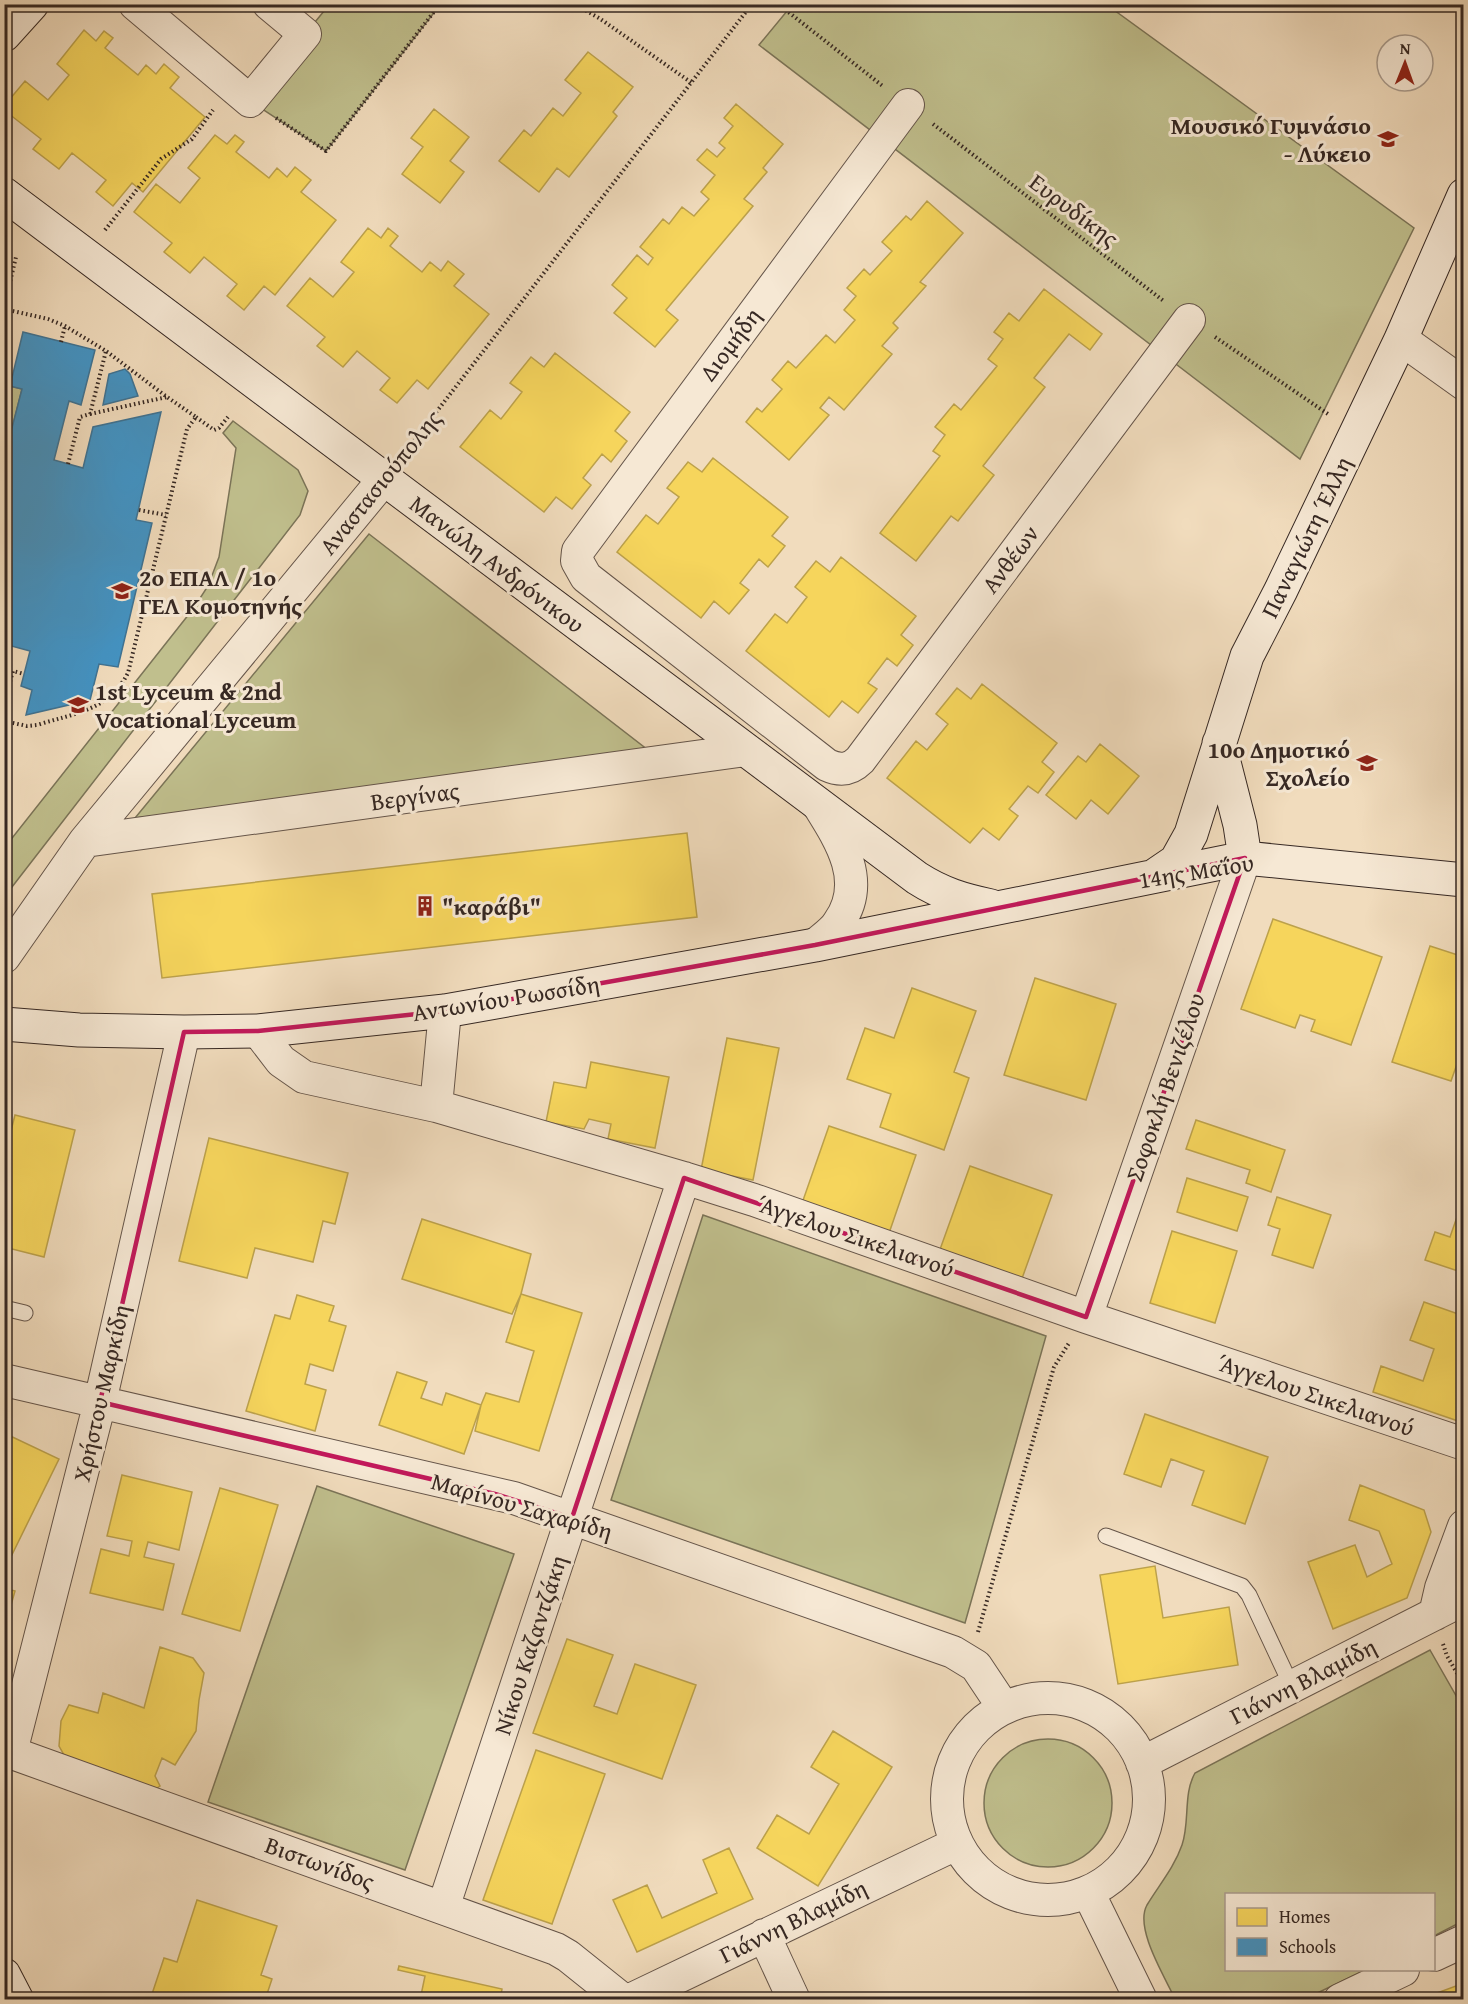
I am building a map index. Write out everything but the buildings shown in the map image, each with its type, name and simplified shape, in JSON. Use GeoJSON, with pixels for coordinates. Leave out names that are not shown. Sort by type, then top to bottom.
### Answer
{"type":"FeatureCollection","features":[{"type":"Feature","properties":{"kind":"street"},"geometry":{"type":"LineString","coordinates":[[4,35],[32,4]]}},
{"type":"Feature","properties":{"kind":"street"},"geometry":{"type":"LineString","coordinates":[[135,4],[241,93],[305,34],[270,4]]}},
{"type":"Feature","properties":{"kind":"street","name":"Διομήδη"},"geometry":{"type":"LineString","coordinates":[[696,663],[586,577],[577,561],[578,551],[908,105]]}},
{"type":"Feature","properties":{"kind":"street","name":"Μανώλη Ανδρόνικου"},"geometry":{"type":"LineString","coordinates":[[4,194],[917,878],[938,891],[965,901],[1002,908]]}},
{"type":"Feature","properties":{"kind":"street","name":"Παναγιώτη Έλλη"},"geometry":{"type":"LineString","coordinates":[[1153,876],[1176,861],[1191,834],[1247,656],[1287,579],[1357,433],[1464,195]]}},
{"type":"Feature","properties":{"kind":"street","name":"Ανθέων"},"geometry":{"type":"LineString","coordinates":[[696,663],[835,769],[853,766],[860,760],[1189,320]]}},
{"type":"Feature","properties":{"kind":"street"},"geometry":{"type":"LineString","coordinates":[[1401,339],[1464,384]]}},
{"type":"Feature","properties":{"kind":"street","name":"Αναστασιούπολης"},"geometry":{"type":"LineString","coordinates":[[4,957],[85,841],[384,480]]}},
{"type":"Feature","properties":{"kind":"street"},"geometry":{"type":"LineString","coordinates":[[673,695],[696,663]]}},
{"type":"Feature","properties":{"kind":"street"},"geometry":{"type":"LineString","coordinates":[[1219,741],[1240,825],[1245,858]]}},
{"type":"Feature","properties":{"kind":"street","name":"Βεργίνας"},"geometry":{"type":"LineString","coordinates":[[85,841],[746,750]]}},
{"type":"Feature","properties":{"kind":"street"},"geometry":{"type":"LineString","coordinates":[[815,945],[839,924],[849,905],[852,884],[849,863],[841,842],[819,805]]}},
{"type":"Feature","properties":{"kind":"street","name":"14ης Μαΐου"},"geometry":{"type":"LineString","coordinates":[[1002,908],[1245,858],[1464,880]]}},
{"type":"Feature","properties":{"kind":"street","name":"Σοφοκλή Βενιζέλου"},"geometry":{"type":"LineString","coordinates":[[1086,1317],[1245,858]]}},
{"type":"Feature","properties":{"kind":"street","name":"Αντωνίου Ρωσσίδη"},"geometry":{"type":"LineString","coordinates":[[4,1024],[79,1030],[258,1031],[445,1011],[815,945],[1002,908]]}},
{"type":"Feature","properties":{"kind":"street"},"geometry":{"type":"LineString","coordinates":[[436,1106],[445,1011]]}},
{"type":"Feature","properties":{"kind":"street","name":"Άγγελου Σικελιανού"},"geometry":{"type":"LineString","coordinates":[[258,1031],[281,1061],[304,1077],[436,1106],[754,1200],[1086,1317],[1464,1444]]}},
{"type":"Feature","properties":{"kind":"street","name":"Χρήστου Μαρκίδη"},"geometry":{"type":"LineString","coordinates":[[8,1751],[100,1402],[184,1032]]}},
{"type":"Feature","properties":{"kind":"street","name":"Νίκου Καζαντζάκη"},"geometry":{"type":"LineString","coordinates":[[442,1908],[684,1178]]}},
{"type":"Feature","properties":{"kind":"street","name":"Μαρίνου Σαχαρίδη"},"geometry":{"type":"LineString","coordinates":[[4,1380],[495,1494],[572,1518],[942,1648],[976,1666],[1004,1708]]}},
{"type":"Feature","properties":{"kind":"street"},"geometry":{"type":"LineString","coordinates":[[1435,1614],[1441,1588],[1464,1526]]}},
{"type":"Feature","properties":{"kind":"street","name":"Γιάννη Βλαμίδη"},"geometry":{"type":"LineString","coordinates":[[1142,1763],[1464,1599]]}},
{"type":"Feature","properties":{"kind":"street"},"geometry":{"type":"LineString","coordinates":[[1047,1699],[1074,1701],[1106,1716],[1120,1728],[1131,1742],[1142,1763],[1147,1779],[1149,1802],[1146,1825],[1138,1846],[1125,1865],[1108,1881],[1088,1892],[1070,1898],[1050,1900],[1031,1899],[1012,1894],[995,1886],[980,1874],[956,1844],[948,1819],[946,1792],[952,1766],[963,1743],[981,1723],[1004,1708],[1020,1702],[1047,1699]]}},
{"type":"Feature","properties":{"kind":"street","name":"Βιστωνίδος"},"geometry":{"type":"LineString","coordinates":[[8,1751],[556,1949],[623,2000]]}},
{"type":"Feature","properties":{"kind":"street","name":"Γιάννη Βλαμίδη"},"geometry":{"type":"LineString","coordinates":[[630,2000],[956,1844]]}},
{"type":"Feature","properties":{"kind":"street"},"geometry":{"type":"LineString","coordinates":[[1088,1892],[1141,2000]]}},
{"type":"Feature","properties":{"kind":"street"},"geometry":{"type":"LineString","coordinates":[[764,1935],[794,2000]]}},
{"type":"Feature","properties":{"kind":"street"},"geometry":{"type":"LineString","coordinates":[[1435,1955],[1464,1941]]}},
{"type":"Feature","properties":{"kind":"street"},"geometry":{"type":"LineString","coordinates":[[1340,2000],[1401,1971]]}},
{"type":"Feature","properties":{"kind":"street"},"geometry":{"type":"LineString","coordinates":[[4,1975],[17,2000]]}},
{"type":"Feature","properties":{"kind":"lane"},"geometry":{"type":"LineString","coordinates":[[4,1308],[25,1312]]}},
{"type":"Feature","properties":{"kind":"lane"},"geometry":{"type":"LineString","coordinates":[[1106,1536],[1242,1586],[1250,1595],[1292,1687]]}},
{"type":"Feature","properties":{"kind":"path"},"geometry":{"type":"LineString","coordinates":[[86,254],[161,159],[192,139],[241,93],[326,151],[440,4]]}},
{"type":"Feature","properties":{"kind":"path"},"geometry":{"type":"LineString","coordinates":[[574,4],[599,18],[692,83]]}},
{"type":"Feature","properties":{"kind":"path","name":"Αναστασιούπολης"},"geometry":{"type":"LineString","coordinates":[[384,480],[752,4]]}},
{"type":"Feature","properties":{"kind":"path","name":"Ευρυδίκης"},"geometry":{"type":"LineString","coordinates":[[778,4],[1189,320],[1357,433]]}},
{"type":"Feature","properties":{"kind":"path"},"geometry":{"type":"LineString","coordinates":[[16,257],[4,308],[48,319],[65,326],[106,351],[214,430],[219,428],[228,417]]}},
{"type":"Feature","properties":{"kind":"path"},"geometry":{"type":"LineString","coordinates":[[61,342],[65,326]]}},
{"type":"Feature","properties":{"kind":"path"},"geometry":{"type":"LineString","coordinates":[[90,414],[106,351]]}},
{"type":"Feature","properties":{"kind":"path"},"geometry":{"type":"LineString","coordinates":[[68,464],[80,417],[167,397]]}},
{"type":"Feature","properties":{"kind":"path"},"geometry":{"type":"LineString","coordinates":[[4,721],[27,726],[37,725],[98,706],[121,686],[133,656],[187,429],[196,417]]}},
{"type":"Feature","properties":{"kind":"path"},"geometry":{"type":"LineString","coordinates":[[139,510],[166,515]]}},
{"type":"Feature","properties":{"kind":"path"},"geometry":{"type":"LineString","coordinates":[[4,703],[13,671],[24,674]]}},
{"type":"Feature","properties":{"kind":"path"},"geometry":{"type":"LineString","coordinates":[[970,1661],[1054,1366],[1086,1317]]}},
{"type":"Feature","properties":{"kind":"path"},"geometry":{"type":"LineString","coordinates":[[1435,1614],[1447,1656],[1464,1685]]}},
{"type":"Feature","properties":{"kind":"highlighted area"},"geometry":{"type":"Polygon","coordinates":[[[1245,858],[1086,1317],[684,1178],[572,1518],[495,1494],[100,1402],[184,1032],[258,1031],[445,1011],[815,945],[1245,858]]]}},
{"type":"Feature","properties":{"kind":"shaded area"},"geometry":{"type":"Polygon","coordinates":[[[329,5],[440,5],[326,151],[250,101],[329,5]]]}},
{"type":"Feature","properties":{"kind":"shaded area"},"geometry":{"type":"Polygon","coordinates":[[[792,5],[1107,5],[1414,228],[1300,459],[759,45],[792,5]]]}},
{"type":"Feature","properties":{"kind":"shaded area"},"geometry":{"type":"Polygon","coordinates":[[[5,385],[22,389],[10,437],[5,436],[5,385]]]}},
{"type":"Feature","properties":{"kind":"shaded area"},"geometry":{"type":"Polygon","coordinates":[[[233,421],[298,470],[308,491],[300,515],[5,896],[5,847],[193,609],[208,586],[219,557],[236,448],[223,433],[233,421]]]}},
{"type":"Feature","properties":{"kind":"shaded area"},"geometry":{"type":"Polygon","coordinates":[[[369,534],[657,757],[135,818],[369,534]]]}},
{"type":"Feature","properties":{"kind":"shaded area"},"geometry":{"type":"Polygon","coordinates":[[[703,1215],[1046,1336],[965,1623],[611,1500],[703,1215]]]}},
{"type":"Feature","properties":{"kind":"shaded area"},"geometry":{"type":"Polygon","coordinates":[[[317,1486],[514,1554],[405,1870],[208,1802],[317,1486]]]}},
{"type":"Feature","properties":{"kind":"shaded area"},"geometry":{"type":"Polygon","coordinates":[[[1430,1650],[1463,1708],[1463,1921],[1435,1935],[1435,1893],[1225,1893],[1225,1971],[1363,1971],[1305,1999],[1175,1999],[1152,1952],[1144,1926],[1144,1915],[1147,1905],[1171,1869],[1182,1845],[1189,1790],[1195,1773],[1430,1650]]]}},
{"type":"Feature","properties":{"kind":"shaded area"},"geometry":{"type":"Polygon","coordinates":[[[1048,1739],[1073,1744],[1093,1758],[1107,1778],[1112,1803],[1107,1828],[1093,1848],[1073,1862],[1048,1867],[1023,1862],[1003,1848],[989,1828],[984,1803],[989,1778],[1003,1758],[1023,1744],[1048,1739]]]}},
{"type":"Feature","properties":{"kind":"place","name":"Μουσικό Γυμνάσιο - Λύκειο"},"geometry":{"type":"Point","coordinates":[1388,139]}},
{"type":"Feature","properties":{"kind":"place","name":"2ο ΕΠΑΛ / 1ο ΓΕΛ Κομοτηνής"},"geometry":{"type":"Point","coordinates":[122,591]}},
{"type":"Feature","properties":{"kind":"place","name":"1st Lyceum & 2nd Vocational Lyceum"},"geometry":{"type":"Point","coordinates":[78,705]}},
{"type":"Feature","properties":{"kind":"place","name":"10ο Δημοτικό Σχολείο"},"geometry":{"type":"Point","coordinates":[1367,763]}},
{"type":"Feature","properties":{"kind":"place","name":"\"καράβι\""},"geometry":{"type":"Point","coordinates":[425,906]}}]}
